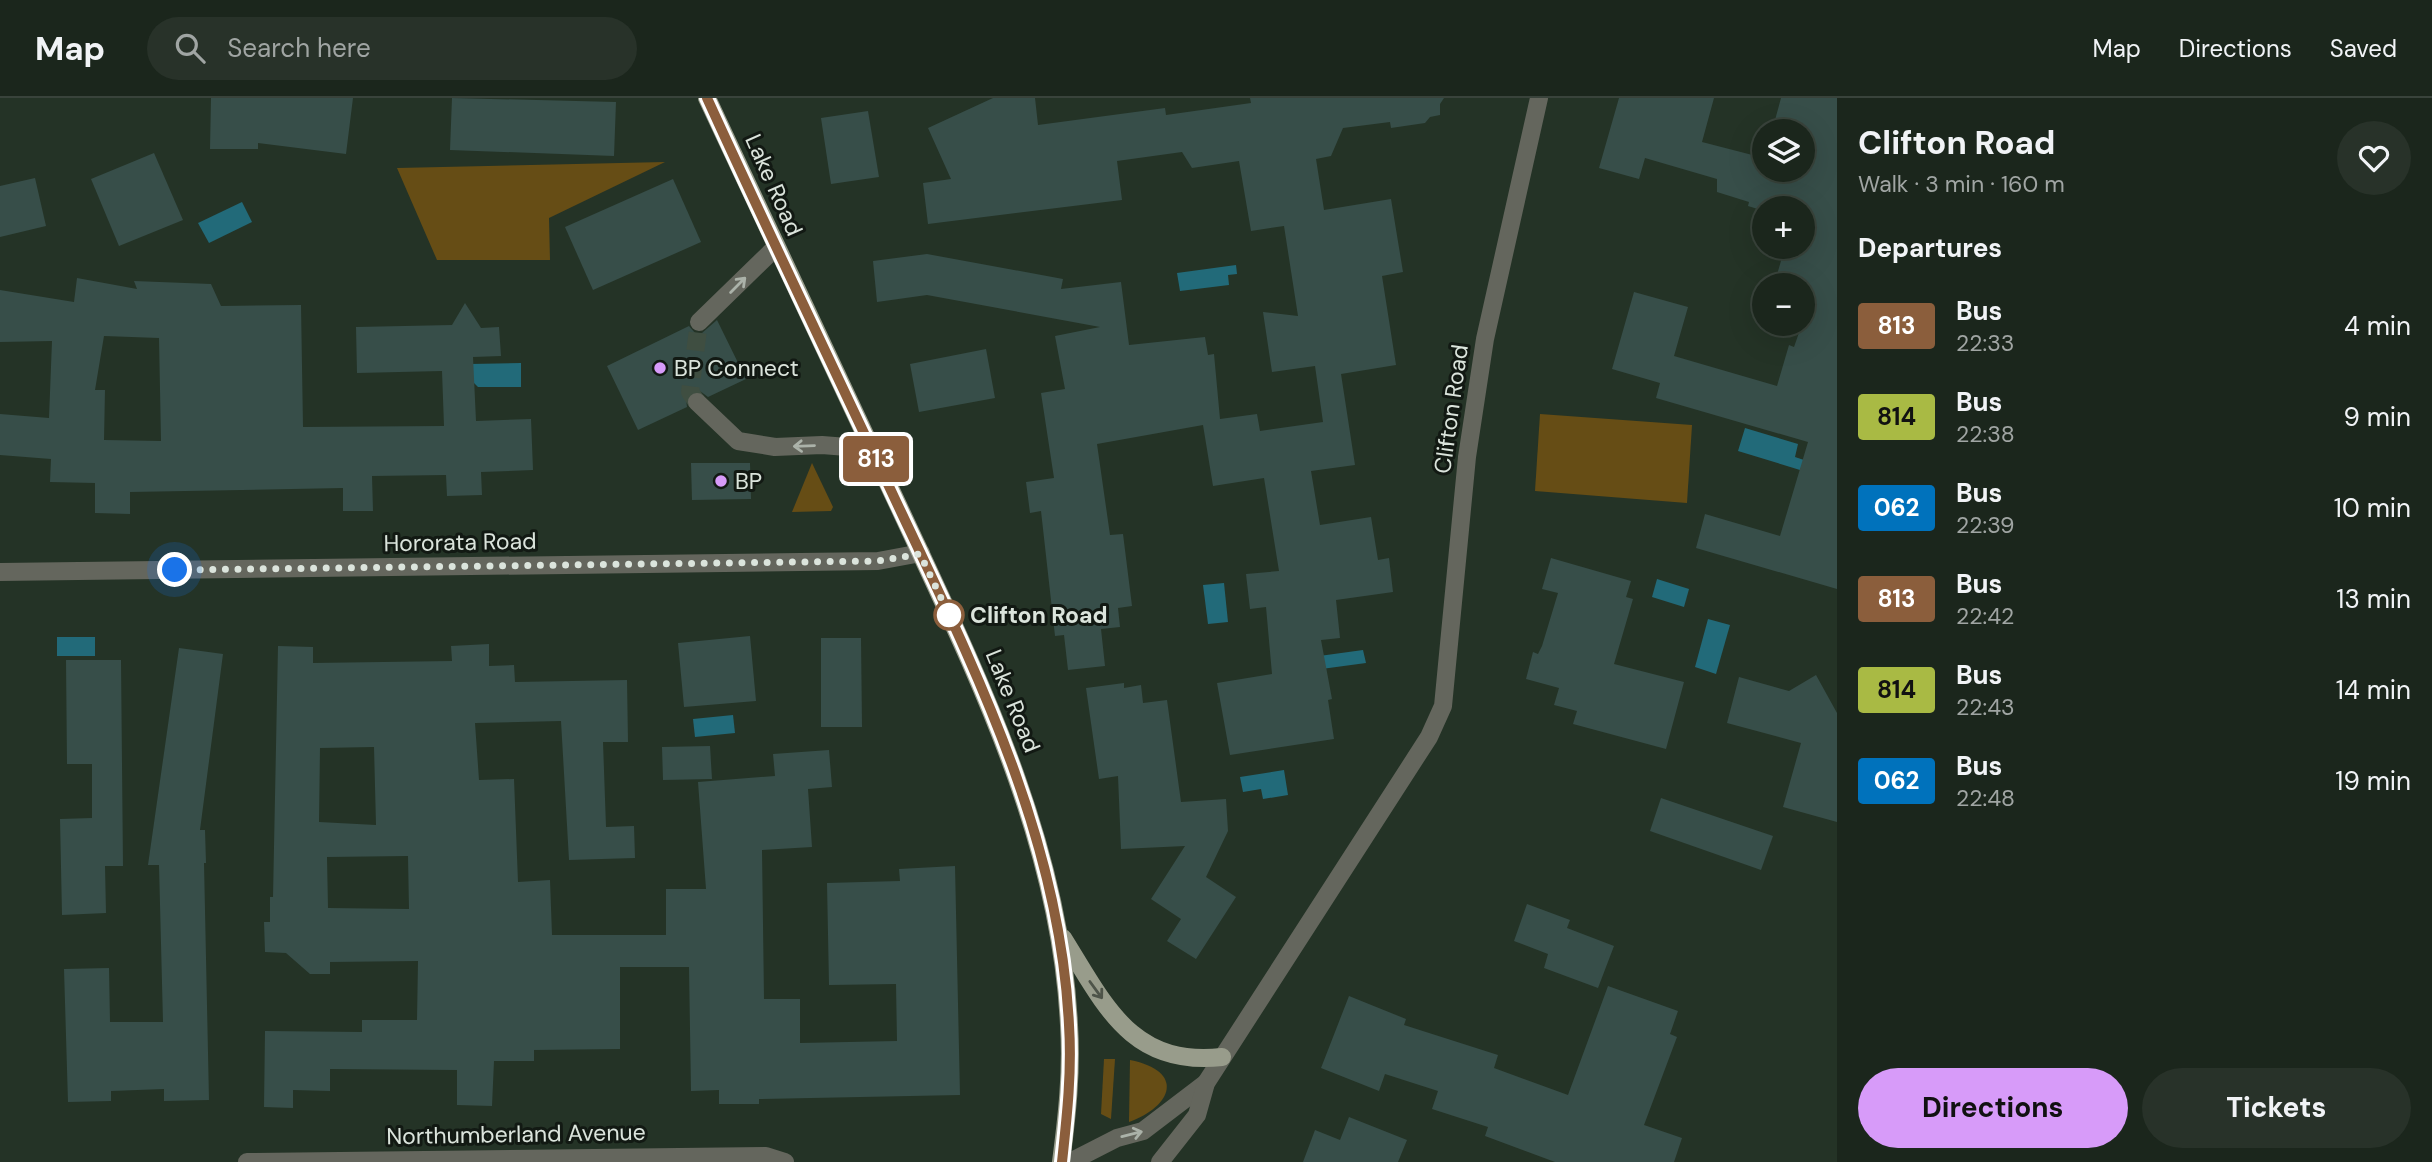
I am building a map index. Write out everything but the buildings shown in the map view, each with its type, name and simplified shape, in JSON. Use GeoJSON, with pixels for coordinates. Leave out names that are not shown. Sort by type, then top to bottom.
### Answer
{"type":"FeatureCollection","features":[{"type":"Feature","properties":{"kind":"main road","name":"Lake Road"},"geometry":{"type":"LineString","coordinates":[[707,98],[1002,734],[1046,871],[1059,932],[1069,1026],[1070,1091],[1062,1162]]}},
{"type":"Feature","properties":{"kind":"main road"},"geometry":{"type":"LineString","coordinates":[[1059,932],[1109,1007],[1136,1038],[1177,1058],[1193,1061],[1222,1058]]}},
{"type":"Feature","properties":{"kind":"street","name":"Clifton Road"},"geometry":{"type":"LineString","coordinates":[[1163,1161],[1197,1115],[1206,1083],[1429,737],[1443,706],[1467,457],[1485,339],[1539,98]]}},
{"type":"Feature","properties":{"kind":"street"},"geometry":{"type":"LineString","coordinates":[[699,322],[775,248]]}},
{"type":"Feature","properties":{"kind":"street"},"geometry":{"type":"LineString","coordinates":[[697,402],[738,441],[775,447],[822,445],[872,449]]}},
{"type":"Feature","properties":{"kind":"street","name":"Hororata Road"},"geometry":{"type":"LineString","coordinates":[[0,572],[878,561],[920,554]]}},
{"type":"Feature","properties":{"kind":"street","name":"Clifton Road"},"geometry":{"type":"LineString","coordinates":[[1070,1162],[1117,1138],[1143,1131],[1206,1083]]}},
{"type":"Feature","properties":{"kind":"street","name":"Northumberland Avenue"},"geometry":{"type":"LineString","coordinates":[[247,1162],[766,1156],[785,1162]]}},
{"type":"Feature","properties":{"kind":"shaded area"},"geometry":{"type":"Polygon","coordinates":[[[665,162],[549,218],[550,260],[437,260],[397,168],[665,162]]]}},
{"type":"Feature","properties":{"kind":"shaded area"},"geometry":{"type":"Polygon","coordinates":[[[1540,414],[1692,425],[1687,503],[1535,491],[1540,414]]]}},
{"type":"Feature","properties":{"kind":"shaded area"},"geometry":{"type":"Polygon","coordinates":[[[812,463],[833,507],[831,511],[792,512],[812,463]]]}},
{"type":"Feature","properties":{"kind":"shaded area"},"geometry":{"type":"Polygon","coordinates":[[[1104,1059],[1115,1059],[1111,1119],[1101,1114],[1104,1059]]]}},
{"type":"Feature","properties":{"kind":"shaded area"},"geometry":{"type":"Polygon","coordinates":[[[1130,1060],[1148,1065],[1159,1072],[1167,1089],[1155,1107],[1129,1122],[1130,1060]]]}},
{"type":"Feature","properties":{"kind":"water"},"geometry":{"type":"Polygon","coordinates":[[[242,202],[252,222],[209,243],[198,223],[242,202]]]}},
{"type":"Feature","properties":{"kind":"water"},"geometry":{"type":"Polygon","coordinates":[[[1236,265],[1237,274],[1228,275],[1229,285],[1180,291],[1177,273],[1236,265]]]}},
{"type":"Feature","properties":{"kind":"water"},"geometry":{"type":"Polygon","coordinates":[[[521,363],[521,387],[478,387],[470,379],[470,364],[521,363]]]}},
{"type":"Feature","properties":{"kind":"water"},"geometry":{"type":"Polygon","coordinates":[[[1745,428],[1798,444],[1795,457],[1804,460],[1800,470],[1738,451],[1745,428]]]}},
{"type":"Feature","properties":{"kind":"water"},"geometry":{"type":"Polygon","coordinates":[[[1657,579],[1689,589],[1684,607],[1652,597],[1657,579]]]}},
{"type":"Feature","properties":{"kind":"water"},"geometry":{"type":"Polygon","coordinates":[[[1224,583],[1228,622],[1208,624],[1203,585],[1224,583]]]}},
{"type":"Feature","properties":{"kind":"water"},"geometry":{"type":"Polygon","coordinates":[[[1708,619],[1730,625],[1716,674],[1695,667],[1708,619]]]}},
{"type":"Feature","properties":{"kind":"water"},"geometry":{"type":"Polygon","coordinates":[[[57,637],[95,637],[95,656],[57,656],[57,637]]]}},
{"type":"Feature","properties":{"kind":"water"},"geometry":{"type":"Polygon","coordinates":[[[1363,650],[1366,663],[1314,670],[1312,657],[1363,650]]]}},
{"type":"Feature","properties":{"kind":"water"},"geometry":{"type":"Polygon","coordinates":[[[733,715],[735,733],[695,737],[693,719],[733,715]]]}},
{"type":"Feature","properties":{"kind":"water"},"geometry":{"type":"Polygon","coordinates":[[[1284,770],[1288,795],[1263,799],[1261,789],[1243,792],[1240,777],[1284,770]]]}},
{"type":"Feature","properties":{"kind":"tunnel"},"geometry":{"type":"LineString","coordinates":[[697,402],[690,392],[699,322]]}},
{"type":"Feature","properties":{"kind":"bus line","name":"813"},"geometry":{"type":"LineString","coordinates":[[707,98],[775,248],[975,669],[1002,734],[1022,793],[1046,871],[1065,969],[1070,1091],[1062,1162]]}},
{"type":"Feature","properties":{"kind":"place","name":"BP Connect"},"geometry":{"type":"Point","coordinates":[660,368]}},
{"type":"Feature","properties":{"kind":"place","name":"BP"},"geometry":{"type":"Point","coordinates":[721,481]}},
{"type":"Feature","properties":{"kind":"place","name":"Clifton Road"},"geometry":{"type":"Point","coordinates":[949,615]}},
{"type":"Feature","properties":{"kind":"route"},"geometry":{"type":"LineString","coordinates":[[175,570],[884,561],[920,554],[953,623],[949,615]]}}]}
